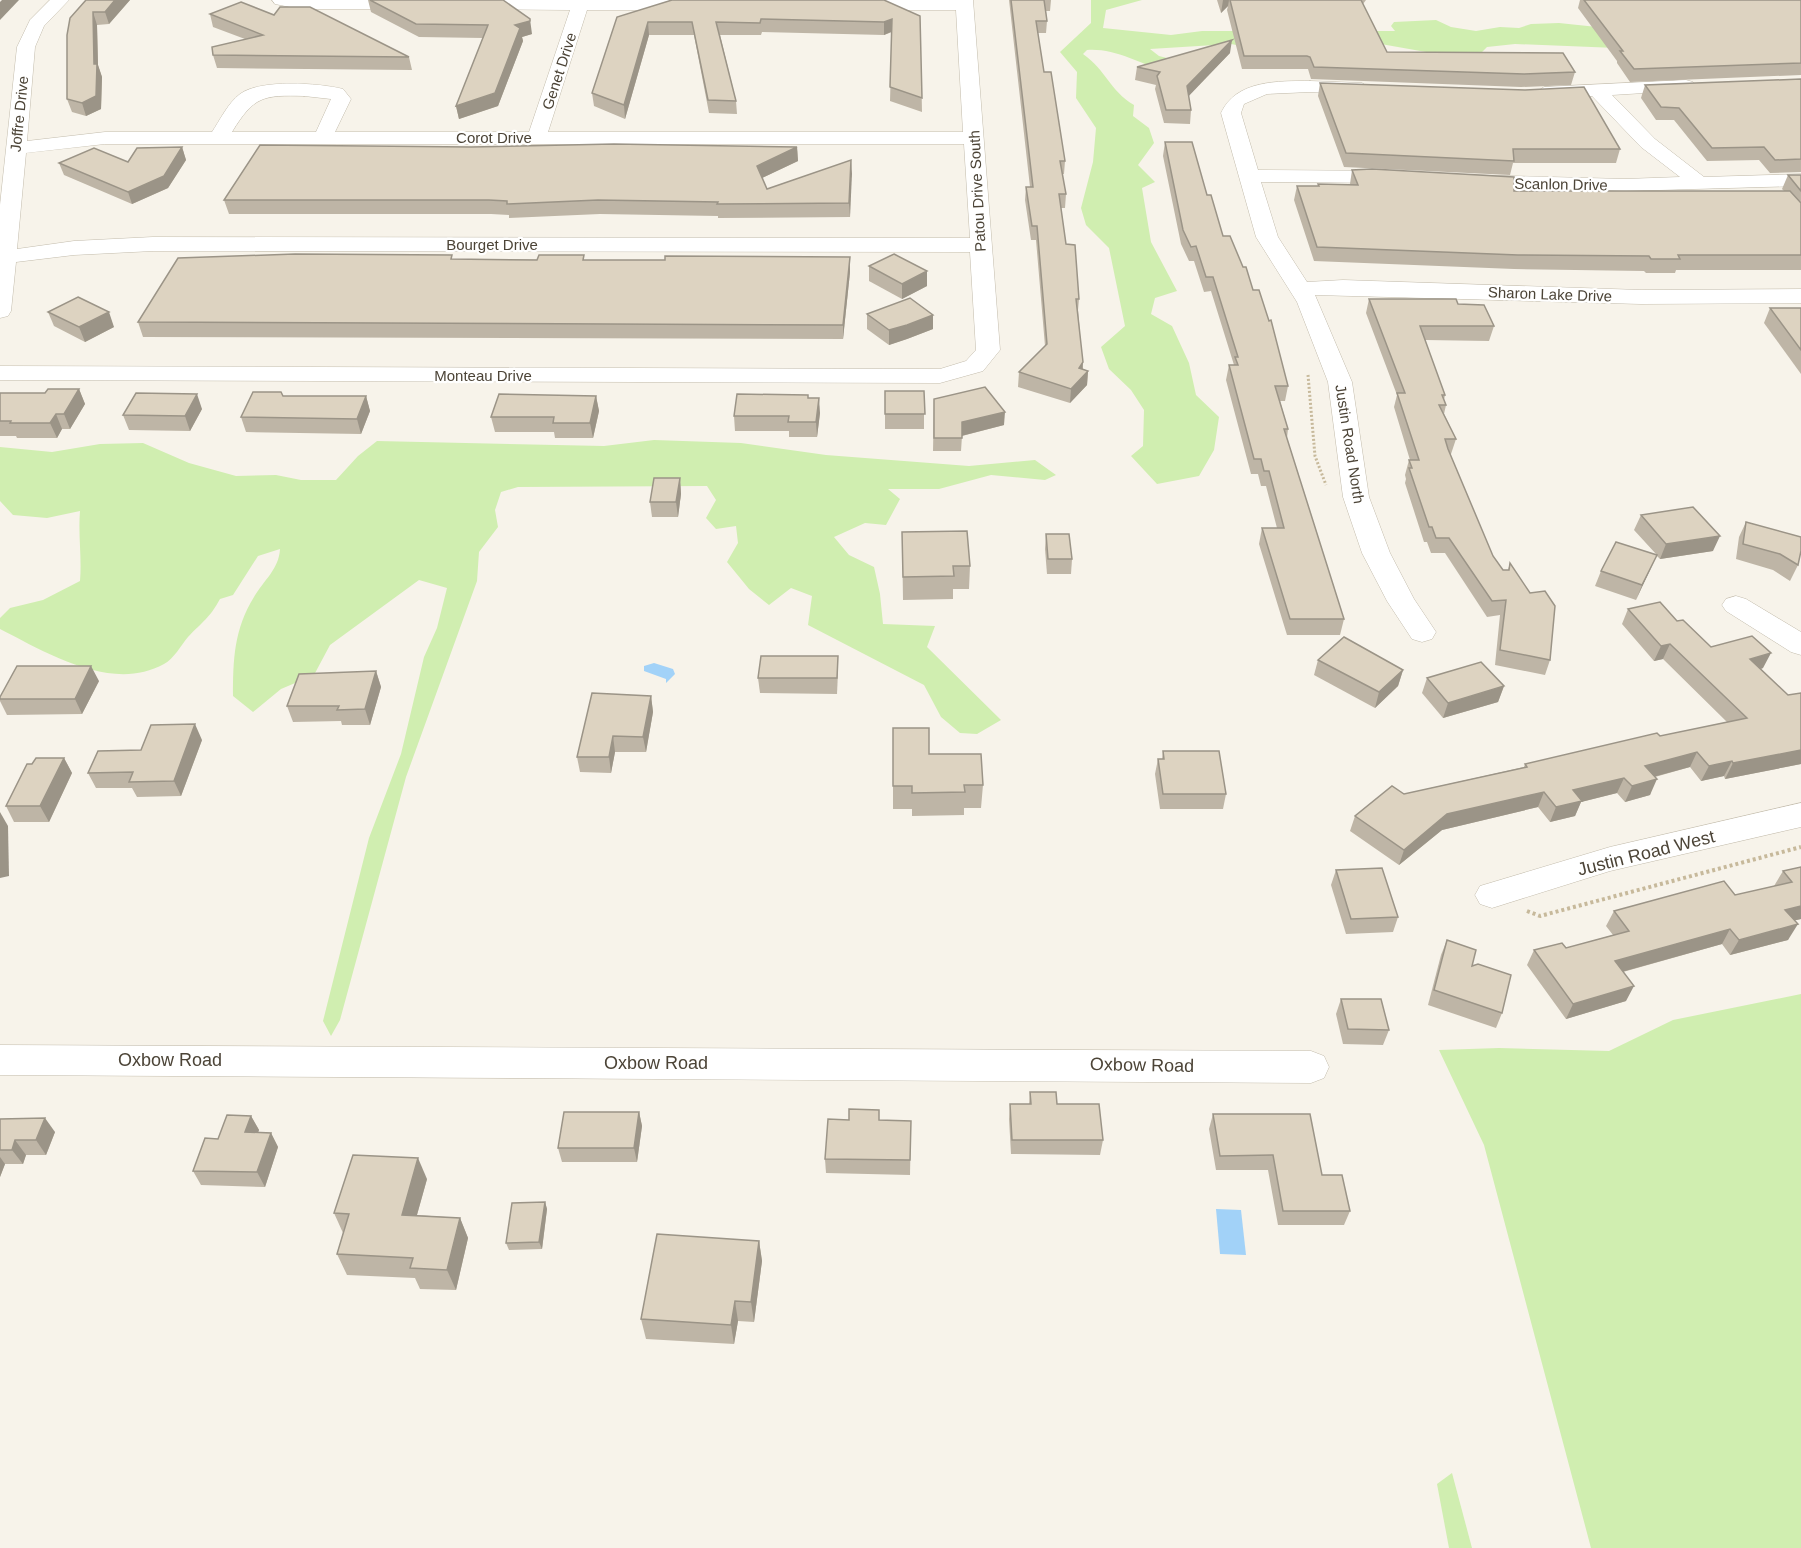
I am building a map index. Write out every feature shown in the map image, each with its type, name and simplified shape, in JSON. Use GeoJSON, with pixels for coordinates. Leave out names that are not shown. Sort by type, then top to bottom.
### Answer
{"type":"FeatureCollection","features":[{"type":"Feature","properties":{"kind":"street","name":"Joffre Drive"},"geometry":{"type":"LineString","coordinates":[[0,312],[26,47],[36,24],[60,0]]}},
{"type":"Feature","properties":{"kind":"street"},"geometry":{"type":"LineString","coordinates":[[281,0],[300,4],[429,4]]}},
{"type":"Feature","properties":{"kind":"street"},"geometry":{"type":"LineString","coordinates":[[832,5],[964,2]]}},
{"type":"Feature","properties":{"kind":"street","name":"Patou Drive South"},"geometry":{"type":"LineString","coordinates":[[964,2],[988,350],[984,359],[966,371]]}},
{"type":"Feature","properties":{"kind":"street"},"geometry":{"type":"LineString","coordinates":[[452,4],[712,5]]}},
{"type":"Feature","properties":{"kind":"street","name":"Genet Drive"},"geometry":{"type":"LineString","coordinates":[[537,137],[580,5]]}},
{"type":"Feature","properties":{"kind":"street"},"geometry":{"type":"LineString","coordinates":[[1521,95],[1709,85]]}},
{"type":"Feature","properties":{"kind":"street","name":"Justin Road North"},"geometry":{"type":"LineString","coordinates":[[1386,90],[1294,87],[1250,93],[1238,99],[1232,109],[1267,237],[1308,302],[1340,382],[1356,497],[1376,553],[1401,601],[1422,632]]}},
{"type":"Feature","properties":{"kind":"street"},"geometry":{"type":"LineString","coordinates":[[1596,90],[1648,143],[1701,184]]}},
{"type":"Feature","properties":{"kind":"street"},"geometry":{"type":"LineString","coordinates":[[219,137],[248,97],[263,92],[320,91],[336,93],[341,99],[323,137]]}},
{"type":"Feature","properties":{"kind":"street","name":"Corot Drive"},"geometry":{"type":"LineString","coordinates":[[16,148],[105,138],[974,138]]}},
{"type":"Feature","properties":{"kind":"street"},"geometry":{"type":"LineString","coordinates":[[1249,176],[1411,178]]}},
{"type":"Feature","properties":{"kind":"street","name":"Scanlon Drive"},"geometry":{"type":"LineString","coordinates":[[1455,180],[1548,185],[1701,184],[1801,180]]}},
{"type":"Feature","properties":{"kind":"street","name":"Bourget Drive"},"geometry":{"type":"LineString","coordinates":[[6,257],[74,248],[165,243],[980,245]]}},
{"type":"Feature","properties":{"kind":"street","name":"Sharon Lake Drive"},"geometry":{"type":"LineString","coordinates":[[1299,289],[1343,287],[1641,297],[1801,296]]}},
{"type":"Feature","properties":{"kind":"street","name":"Monteau Drive"},"geometry":{"type":"LineString","coordinates":[[0,373],[940,376],[966,371]]}},
{"type":"Feature","properties":{"kind":"street"},"geometry":{"type":"LineString","coordinates":[[1736,604],[1801,645]]}},
{"type":"Feature","properties":{"kind":"street","name":"Justin Road West"},"geometry":{"type":"LineString","coordinates":[[1500,893],[1610,860],[1801,814]]}},
{"type":"Feature","properties":{"kind":"street","name":"Oxbow Road"},"geometry":{"type":"LineString","coordinates":[[0,1060],[1311,1067]]}},
{"type":"Feature","properties":{"kind":"path"},"geometry":{"type":"LineString","coordinates":[[1308,373],[1315,456],[1329,490]]}},
{"type":"Feature","properties":{"kind":"path"},"geometry":{"type":"LineString","coordinates":[[1500,893],[1529,914],[1540,916],[1801,846]]}},
{"type":"Feature","properties":{"kind":"green space"},"geometry":{"type":"Polygon","coordinates":[[[1091,0],[1142,0],[1106,10],[1103,28],[1171,35],[1202,31],[1395,31],[1391,26],[1394,22],[1436,20],[1451,27],[1476,31],[1559,23],[1597,27],[1801,26],[1641,49],[1515,44],[1487,47],[1482,52],[1443,55],[1364,41],[1279,53],[1231,44],[1150,49],[1159,56],[1183,62],[1165,72],[1107,51],[1087,50],[1083,54],[1098,67],[1119,93],[1134,105],[1133,116],[1149,128],[1154,143],[1138,165],[1155,182],[1142,188],[1151,242],[1177,291],[1155,298],[1151,314],[1172,326],[1189,363],[1196,395],[1219,417],[1214,450],[1199,476],[1157,484],[1131,456],[1143,446],[1144,410],[1131,390],[1109,369],[1101,347],[1125,326],[1109,248],[1086,225],[1081,208],[1093,162],[1096,128],[1076,98],[1077,72],[1060,52],[1091,23],[1091,0]]]}},
{"type":"Feature","properties":{"kind":"green space"},"geometry":{"type":"Polygon","coordinates":[[[654,440],[741,443],[826,455],[969,466],[1035,460],[1056,475],[1045,480],[991,475],[939,489],[888,489],[900,499],[886,525],[865,523],[834,537],[849,555],[874,567],[883,624],[935,626],[927,647],[1001,720],[977,734],[960,733],[941,717],[924,685],[808,625],[812,596],[791,588],[769,605],[749,589],[727,562],[738,543],[736,526],[716,529],[706,518],[716,500],[707,486],[518,487],[501,492],[495,510],[498,527],[479,552],[477,581],[406,777],[340,1020],[331,1036],[323,1021],[369,838],[401,754],[424,657],[437,628],[447,588],[419,580],[330,645],[314,675],[281,689],[253,712],[233,696],[236,645],[247,609],[277,563],[280,549],[258,556],[233,595],[220,599],[209,616],[188,637],[171,659],[144,672],[123,674],[102,672],[80,666],[38,649],[0,629],[0,618],[10,608],[43,600],[80,581],[81,564],[80,511],[47,518],[13,515],[0,501],[0,447],[52,452],[100,444],[143,443],[189,463],[236,476],[276,475],[301,480],[336,480],[358,456],[377,441],[604,446],[654,440]]]}},
{"type":"Feature","properties":{"kind":"green space"},"geometry":{"type":"Polygon","coordinates":[[[1801,994],[1801,1548],[1591,1548],[1484,1145],[1439,1050],[1499,1048],[1609,1051],[1673,1020],[1801,994]]]}},
{"type":"Feature","properties":{"kind":"green space"},"geometry":{"type":"Polygon","coordinates":[[[1452,1473],[1472,1548],[1449,1548],[1437,1484],[1452,1473]]]}},
{"type":"Feature","properties":{"kind":"water"},"geometry":{"type":"Polygon","coordinates":[[[654,663],[673,669],[675,674],[666,683],[666,679],[644,671],[644,666],[654,663]]]}},
{"type":"Feature","properties":{"kind":"water"},"geometry":{"type":"Polygon","coordinates":[[[1216,1209],[1241,1210],[1246,1255],[1220,1254],[1216,1209]]]}},
{"type":"Feature","properties":{"kind":"building"},"geometry":{"type":"Polygon","coordinates":[[[86,0],[115,0],[105,12],[93,12],[94,64],[97,64],[96,96],[82,103],[67,99],[67,35],[70,18],[86,0]]]}},
{"type":"Feature","properties":{"kind":"building"},"geometry":{"type":"Polygon","coordinates":[[[370,0],[503,0],[530,21],[515,25],[520,28],[495,93],[456,106],[488,25],[416,24],[370,0]]]}},
{"type":"Feature","properties":{"kind":"building"},"geometry":{"type":"Polygon","coordinates":[[[672,0],[884,0],[920,16],[922,98],[890,87],[892,19],[884,22],[761,19],[760,23],[716,22],[736,101],[708,100],[692,22],[648,22],[624,105],[592,93],[617,17],[672,0]]]}},
{"type":"Feature","properties":{"kind":"building"},"geometry":{"type":"Polygon","coordinates":[[[1011,0],[1044,0],[1047,21],[1036,21],[1044,72],[1051,72],[1065,161],[1060,161],[1066,194],[1059,194],[1066,244],[1075,245],[1079,299],[1076,299],[1083,362],[1079,368],[1088,371],[1071,389],[1019,372],[1047,344],[1037,226],[1032,226],[1026,187],[1033,187],[1011,0]]]}},
{"type":"Feature","properties":{"kind":"building"},"geometry":{"type":"Polygon","coordinates":[[[1230,0],[1361,0],[1387,52],[1563,53],[1575,72],[1524,74],[1314,67],[1310,57],[1307,56],[1244,56],[1230,0]]]}},
{"type":"Feature","properties":{"kind":"building"},"geometry":{"type":"Polygon","coordinates":[[[1584,0],[1801,0],[1801,63],[1634,69],[1584,0]]]}},
{"type":"Feature","properties":{"kind":"building"},"geometry":{"type":"Polygon","coordinates":[[[241,2],[274,15],[280,7],[310,7],[409,57],[213,55],[212,47],[263,35],[210,14],[241,2]]]}},
{"type":"Feature","properties":{"kind":"building"},"geometry":{"type":"Polygon","coordinates":[[[1232,40],[1187,86],[1191,110],[1166,110],[1157,76],[1160,72],[1137,67],[1232,40]]]}},
{"type":"Feature","properties":{"kind":"building"},"geometry":{"type":"Polygon","coordinates":[[[1801,79],[1801,159],[1775,160],[1764,147],[1712,148],[1679,108],[1661,107],[1645,85],[1801,79]]]}},
{"type":"Feature","properties":{"kind":"building"},"geometry":{"type":"Polygon","coordinates":[[[1320,83],[1525,90],[1584,87],[1620,149],[1513,149],[1514,161],[1346,153],[1320,83]]]}},
{"type":"Feature","properties":{"kind":"building"},"geometry":{"type":"Polygon","coordinates":[[[1165,142],[1192,142],[1207,195],[1211,195],[1223,236],[1230,236],[1243,267],[1246,267],[1253,290],[1259,290],[1269,321],[1271,320],[1288,386],[1275,386],[1288,429],[1284,429],[1344,619],[1290,619],[1262,528],[1284,528],[1269,471],[1264,471],[1261,459],[1254,459],[1229,365],[1238,365],[1235,357],[1238,357],[1213,277],[1206,277],[1196,246],[1191,247],[1183,230],[1165,142]]]}},
{"type":"Feature","properties":{"kind":"building"},"geometry":{"type":"Polygon","coordinates":[[[614,144],[797,147],[757,166],[767,189],[851,160],[849,203],[717,204],[718,202],[598,200],[507,204],[507,201],[489,200],[224,200],[260,145],[471,147],[614,144]]]}},
{"type":"Feature","properties":{"kind":"building"},"geometry":{"type":"Polygon","coordinates":[[[182,147],[164,176],[128,192],[59,163],[94,148],[128,162],[137,148],[182,147]]]}},
{"type":"Feature","properties":{"kind":"building"},"geometry":{"type":"Polygon","coordinates":[[[1372,169],[1514,177],[1514,191],[1790,191],[1801,203],[1801,255],[1678,255],[1680,259],[1651,259],[1649,256],[1518,255],[1317,247],[1297,186],[1358,185],[1352,170],[1372,169]]]}},
{"type":"Feature","properties":{"kind":"building"},"geometry":{"type":"Polygon","coordinates":[[[1788,175],[1801,175],[1801,191],[1788,175]]]}},
{"type":"Feature","properties":{"kind":"building"},"geometry":{"type":"Polygon","coordinates":[[[295,254],[452,255],[451,259],[537,260],[539,255],[584,255],[583,260],[665,260],[665,256],[850,257],[843,325],[138,322],[178,258],[295,254]]]}},
{"type":"Feature","properties":{"kind":"building"},"geometry":{"type":"Polygon","coordinates":[[[894,254],[927,271],[902,284],[869,266],[894,254]]]}},
{"type":"Feature","properties":{"kind":"building"},"geometry":{"type":"Polygon","coordinates":[[[78,297],[109,312],[79,327],[48,312],[78,297]]]}},
{"type":"Feature","properties":{"kind":"building"},"geometry":{"type":"Polygon","coordinates":[[[910,298],[933,315],[889,330],[867,314],[910,298]]]}},
{"type":"Feature","properties":{"kind":"building"},"geometry":{"type":"Polygon","coordinates":[[[1369,299],[1456,299],[1458,304],[1484,305],[1494,326],[1420,326],[1445,395],[1442,395],[1446,405],[1439,405],[1456,439],[1445,439],[1448,449],[1493,556],[1503,570],[1509,570],[1510,563],[1530,593],[1545,591],[1555,606],[1550,660],[1500,650],[1506,600],[1492,601],[1449,538],[1436,538],[1432,527],[1429,527],[1409,468],[1412,468],[1409,460],[1419,460],[1397,393],[1405,393],[1369,299]]]}},
{"type":"Feature","properties":{"kind":"building"},"geometry":{"type":"Polygon","coordinates":[[[1770,308],[1801,308],[1801,350],[1770,308]]]}},
{"type":"Feature","properties":{"kind":"building"},"geometry":{"type":"Polygon","coordinates":[[[985,387],[1005,412],[962,422],[962,438],[934,438],[934,399],[985,387]]]}},
{"type":"Feature","properties":{"kind":"building"},"geometry":{"type":"Polygon","coordinates":[[[48,389],[79,389],[64,414],[56,414],[50,423],[0,421],[0,393],[45,393],[48,389]]]}},
{"type":"Feature","properties":{"kind":"building"},"geometry":{"type":"Polygon","coordinates":[[[885,391],[924,391],[925,414],[885,414],[885,391]]]}},
{"type":"Feature","properties":{"kind":"building"},"geometry":{"type":"Polygon","coordinates":[[[253,392],[281,392],[283,396],[366,396],[357,419],[241,417],[253,392]]]}},
{"type":"Feature","properties":{"kind":"building"},"geometry":{"type":"Polygon","coordinates":[[[136,393],[197,394],[185,416],[123,415],[136,393]]]}},
{"type":"Feature","properties":{"kind":"building"},"geometry":{"type":"Polygon","coordinates":[[[499,394],[596,396],[590,423],[553,423],[554,417],[491,417],[499,394]]]}},
{"type":"Feature","properties":{"kind":"building"},"geometry":{"type":"Polygon","coordinates":[[[737,394],[808,395],[808,398],[819,398],[816,422],[788,422],[789,416],[734,416],[737,394]]]}},
{"type":"Feature","properties":{"kind":"building"},"geometry":{"type":"Polygon","coordinates":[[[654,478],[680,478],[676,502],[650,502],[654,478]]]}},
{"type":"Feature","properties":{"kind":"building"},"geometry":{"type":"Polygon","coordinates":[[[1693,507],[1720,536],[1666,544],[1641,515],[1693,507]]]}},
{"type":"Feature","properties":{"kind":"building"},"geometry":{"type":"Polygon","coordinates":[[[1746,522],[1801,537],[1798,565],[1780,554],[1743,544],[1746,522]]]}},
{"type":"Feature","properties":{"kind":"building"},"geometry":{"type":"Polygon","coordinates":[[[967,531],[970,566],[953,566],[954,576],[903,577],[902,532],[967,531]]]}},
{"type":"Feature","properties":{"kind":"building"},"geometry":{"type":"Polygon","coordinates":[[[1046,534],[1069,534],[1072,559],[1048,559],[1046,534]]]}},
{"type":"Feature","properties":{"kind":"building"},"geometry":{"type":"Polygon","coordinates":[[[1616,542],[1657,555],[1642,585],[1601,571],[1616,542]]]}},
{"type":"Feature","properties":{"kind":"building"},"geometry":{"type":"Polygon","coordinates":[[[1660,602],[1677,621],[1683,620],[1711,647],[1752,636],[1771,653],[1750,659],[1788,695],[1801,693],[1801,750],[1709,766],[1697,752],[1645,766],[1657,779],[1632,786],[1624,778],[1573,790],[1582,801],[1556,807],[1544,792],[1447,814],[1404,850],[1355,816],[1392,786],[1404,794],[1527,767],[1525,764],[1657,733],[1660,736],[1747,718],[1670,644],[1661,646],[1628,609],[1660,602]]]}},
{"type":"Feature","properties":{"kind":"building"},"geometry":{"type":"Polygon","coordinates":[[[1344,637],[1403,670],[1379,692],[1318,660],[1344,637]]]}},
{"type":"Feature","properties":{"kind":"building"},"geometry":{"type":"Polygon","coordinates":[[[761,656],[838,656],[837,678],[758,678],[761,656]]]}},
{"type":"Feature","properties":{"kind":"building"},"geometry":{"type":"Polygon","coordinates":[[[1481,662],[1504,686],[1448,703],[1427,678],[1481,662]]]}},
{"type":"Feature","properties":{"kind":"building"},"geometry":{"type":"Polygon","coordinates":[[[17,666],[91,666],[75,699],[0,699],[17,666]]]}},
{"type":"Feature","properties":{"kind":"building"},"geometry":{"type":"Polygon","coordinates":[[[376,671],[365,709],[337,710],[339,706],[287,706],[299,674],[376,671]]]}},
{"type":"Feature","properties":{"kind":"building"},"geometry":{"type":"Polygon","coordinates":[[[592,693],[651,696],[643,737],[613,736],[609,757],[577,757],[592,693]]]}},
{"type":"Feature","properties":{"kind":"building"},"geometry":{"type":"Polygon","coordinates":[[[195,724],[174,781],[129,782],[133,772],[88,773],[98,751],[141,750],[151,725],[195,724]]]}},
{"type":"Feature","properties":{"kind":"building"},"geometry":{"type":"Polygon","coordinates":[[[893,728],[929,728],[929,754],[981,754],[983,785],[964,785],[965,792],[912,793],[912,786],[893,786],[893,728]]]}},
{"type":"Feature","properties":{"kind":"building"},"geometry":{"type":"Polygon","coordinates":[[[1163,751],[1219,751],[1226,794],[1163,794],[1158,759],[1164,759],[1163,751]]]}},
{"type":"Feature","properties":{"kind":"building"},"geometry":{"type":"Polygon","coordinates":[[[36,758],[64,758],[40,806],[6,806],[27,764],[32,764],[36,758]]]}},
{"type":"Feature","properties":{"kind":"building"},"geometry":{"type":"Polygon","coordinates":[[[1801,867],[1801,906],[1785,910],[1798,924],[1739,940],[1730,929],[1615,961],[1634,986],[1573,1004],[1534,950],[1562,943],[1566,948],[1629,931],[1614,911],[1724,881],[1735,895],[1792,882],[1783,871],[1801,867]]]}},
{"type":"Feature","properties":{"kind":"building"},"geometry":{"type":"Polygon","coordinates":[[[1382,868],[1398,917],[1351,919],[1336,870],[1382,868]]]}},
{"type":"Feature","properties":{"kind":"building"},"geometry":{"type":"Polygon","coordinates":[[[1447,940],[1476,950],[1472,966],[1478,964],[1511,975],[1502,1013],[1434,990],[1447,940]]]}},
{"type":"Feature","properties":{"kind":"building"},"geometry":{"type":"Polygon","coordinates":[[[1341,999],[1381,999],[1389,1030],[1348,1029],[1341,999]]]}},
{"type":"Feature","properties":{"kind":"building"},"geometry":{"type":"Polygon","coordinates":[[[1030,1092],[1056,1092],[1057,1104],[1099,1104],[1103,1140],[1012,1140],[1010,1104],[1031,1104],[1030,1092]]]}},
{"type":"Feature","properties":{"kind":"building"},"geometry":{"type":"Polygon","coordinates":[[[849,1109],[879,1110],[879,1120],[911,1121],[910,1160],[825,1159],[828,1119],[849,1120],[849,1109]]]}},
{"type":"Feature","properties":{"kind":"building"},"geometry":{"type":"Polygon","coordinates":[[[564,1112],[639,1112],[634,1148],[558,1148],[564,1112]]]}},
{"type":"Feature","properties":{"kind":"building"},"geometry":{"type":"Polygon","coordinates":[[[1213,1114],[1310,1114],[1322,1175],[1342,1175],[1350,1211],[1283,1211],[1273,1155],[1220,1156],[1213,1114]]]}},
{"type":"Feature","properties":{"kind":"building"},"geometry":{"type":"Polygon","coordinates":[[[227,1115],[251,1116],[245,1132],[271,1133],[257,1172],[193,1171],[205,1138],[218,1139],[227,1115]]]}},
{"type":"Feature","properties":{"kind":"building"},"geometry":{"type":"Polygon","coordinates":[[[45,1118],[36,1140],[15,1140],[12,1150],[0,1150],[0,1119],[45,1118]]]}},
{"type":"Feature","properties":{"kind":"building"},"geometry":{"type":"Polygon","coordinates":[[[353,1155],[418,1158],[402,1215],[460,1218],[447,1270],[410,1268],[413,1258],[337,1254],[349,1214],[334,1213],[353,1155]]]}},
{"type":"Feature","properties":{"kind":"building"},"geometry":{"type":"Polygon","coordinates":[[[545,1202],[539,1242],[506,1243],[512,1203],[545,1202]]]}},
{"type":"Feature","properties":{"kind":"building"},"geometry":{"type":"Polygon","coordinates":[[[657,1234],[759,1241],[751,1302],[735,1301],[731,1325],[641,1319],[657,1234]]]}}]}
